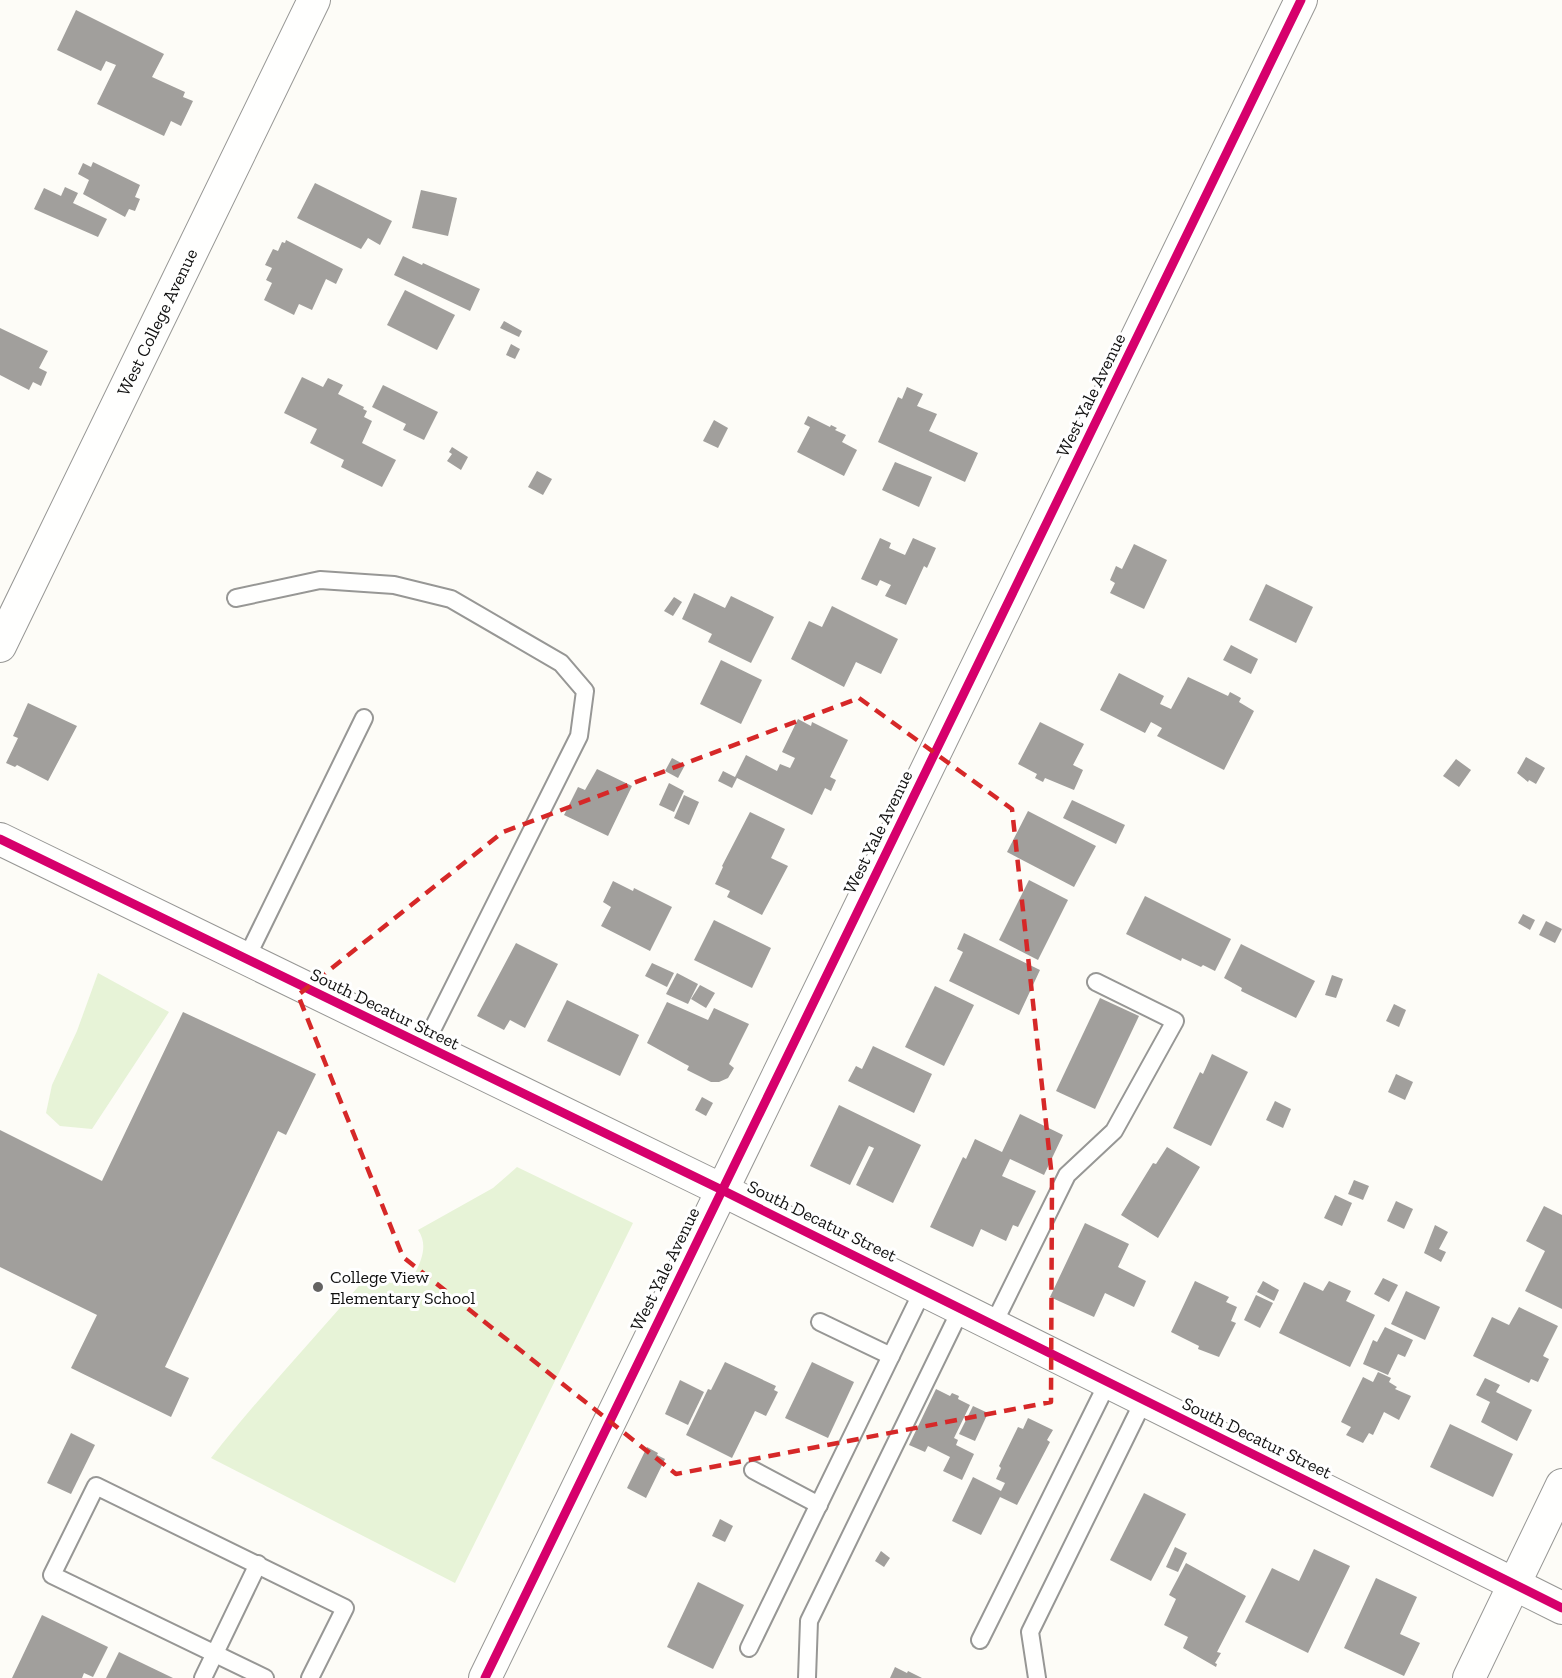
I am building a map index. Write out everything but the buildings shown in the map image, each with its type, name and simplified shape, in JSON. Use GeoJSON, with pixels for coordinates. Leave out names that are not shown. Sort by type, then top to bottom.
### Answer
{"type":"FeatureCollection","features":[{"type":"Feature","properties":{"kind":"street","name":"West College Avenue"},"geometry":{"type":"LineString","coordinates":[[0,645],[314,0]]}},
{"type":"Feature","properties":{"kind":"street","name":"West Yale Avenue"},"geometry":{"type":"LineString","coordinates":[[485,1678],[1301,0]]}},
{"type":"Feature","properties":{"kind":"street","name":"South Decatur Street"},"geometry":{"type":"LineString","coordinates":[[0,839],[722,1190],[1562,1608]]}},
{"type":"Feature","properties":{"kind":"street"},"geometry":{"type":"LineString","coordinates":[[1468,1678],[1562,1485]]}},
{"type":"Feature","properties":{"kind":"lane"},"geometry":{"type":"LineString","coordinates":[[236,598],[320,580],[394,585],[451,599],[561,663],[585,691],[579,736],[424,1046]]}},
{"type":"Feature","properties":{"kind":"lane"},"geometry":{"type":"LineString","coordinates":[[246,959],[364,718]]}},
{"type":"Feature","properties":{"kind":"lane"},"geometry":{"type":"LineString","coordinates":[[993,1325],[1067,1175],[1114,1131],[1175,1021],[1095,982]]}},
{"type":"Feature","properties":{"kind":"lane"},"geometry":{"type":"LineString","coordinates":[[749,1648],[923,1290]]}},
{"type":"Feature","properties":{"kind":"lane"},"geometry":{"type":"LineString","coordinates":[[807,1678],[809,1621],[961,1309]]}},
{"type":"Feature","properties":{"kind":"lane"},"geometry":{"type":"LineString","coordinates":[[820,1322],[891,1356]]}},
{"type":"Feature","properties":{"kind":"lane"},"geometry":{"type":"LineString","coordinates":[[980,1640],[1108,1382]]}},
{"type":"Feature","properties":{"kind":"lane"},"geometry":{"type":"LineString","coordinates":[[1037,1678],[1030,1632],[1144,1400]]}},
{"type":"Feature","properties":{"kind":"lane"},"geometry":{"type":"LineString","coordinates":[[753,1470],[819,1505]]}},
{"type":"Feature","properties":{"kind":"lane"},"geometry":{"type":"LineString","coordinates":[[265,1678],[52,1575],[96,1486],[345,1608],[310,1678]]}},
{"type":"Feature","properties":{"kind":"lane"},"geometry":{"type":"LineString","coordinates":[[203,1678],[258,1564]]}},
{"type":"Feature","properties":{"kind":"highlighted area"},"geometry":{"type":"Polygon","coordinates":[[[859,698],[1012,809],[1052,1178],[1051,1402],[676,1474],[403,1257],[298,995],[503,832],[859,698]]]}},
{"type":"Feature","properties":{"kind":"green space"},"geometry":{"type":"Polygon","coordinates":[[[98,973],[169,1012],[92,1129],[60,1126],[46,1113],[52,1085],[77,1031],[98,973]]]}},
{"type":"Feature","properties":{"kind":"green space"},"geometry":{"type":"Polygon","coordinates":[[[517,1167],[633,1223],[455,1583],[211,1458],[369,1274],[391,1283],[415,1273],[422,1257],[423,1246],[418,1230],[493,1188],[517,1167]]]}},
{"type":"Feature","properties":{"kind":"cycle path"},"geometry":{"type":"LineString","coordinates":[[485,1678],[1301,0]]}},
{"type":"Feature","properties":{"kind":"cycle path"},"geometry":{"type":"LineString","coordinates":[[0,839],[722,1190],[1562,1608]]}},
{"type":"Feature","properties":{"kind":"place","name":"College View Elementary School"},"geometry":{"type":"Point","coordinates":[318,1287]}}]}
